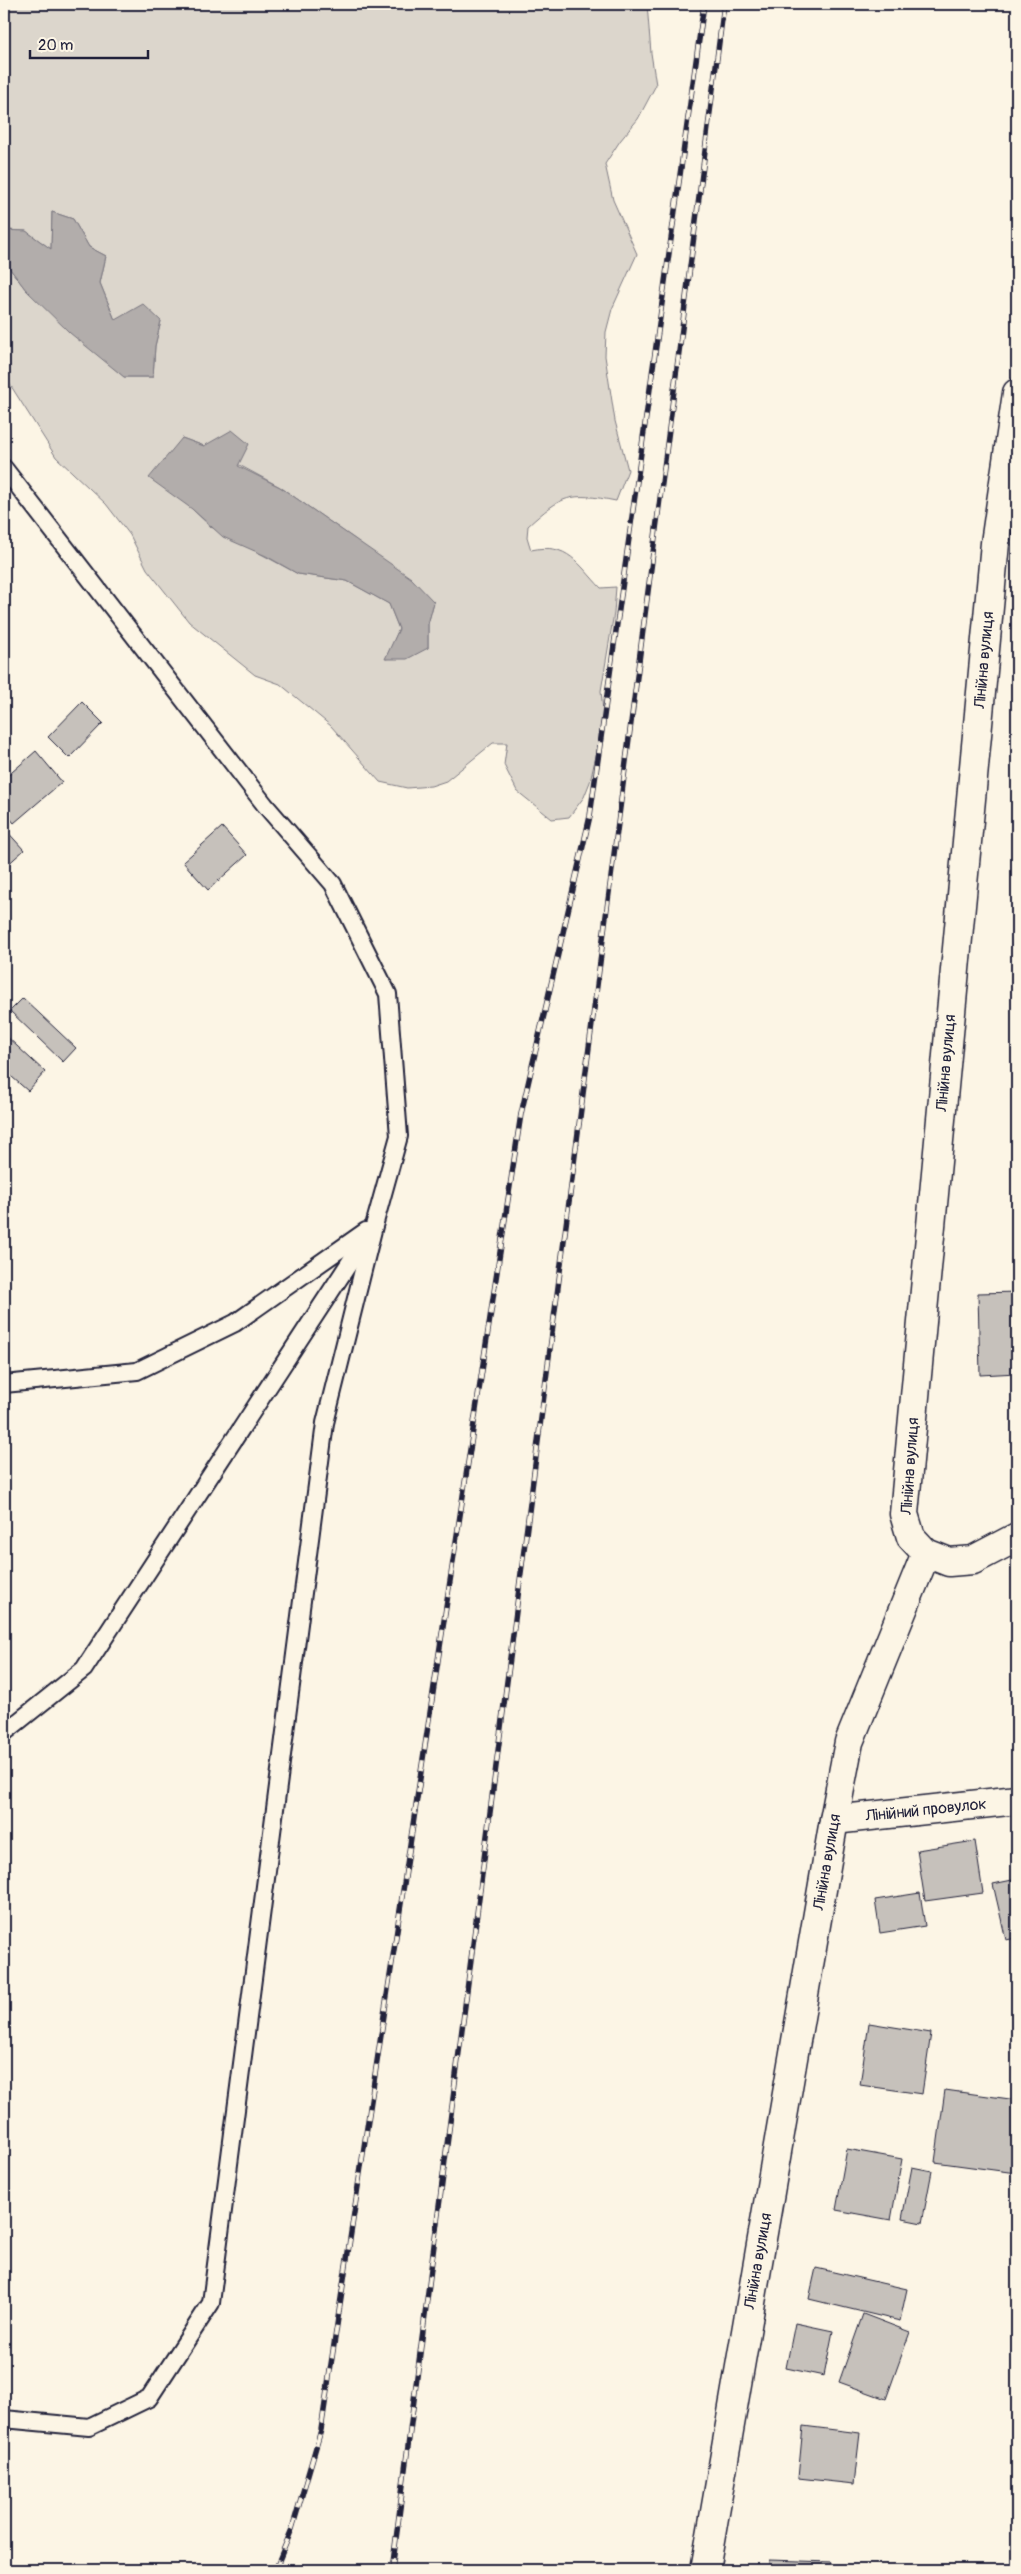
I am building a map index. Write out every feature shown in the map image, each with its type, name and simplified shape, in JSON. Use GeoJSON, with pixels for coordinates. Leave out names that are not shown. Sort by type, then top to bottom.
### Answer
{"type":"FeatureCollection","features":[{"type":"Feature","properties":{"kind":"street","name":"Лінійна вулиця"},"geometry":{"type":"LineString","coordinates":[[705,2570],[849,1742],[926,1553],[911,1537],[904,1514],[995,543],[1017,393]]}},
{"type":"Feature","properties":{"kind":"street"},"geometry":{"type":"LineString","coordinates":[[926,1553],[949,1562],[973,1560],[1017,1537]]}},
{"type":"Feature","properties":{"kind":"street","name":"Лінійний провулок"},"geometry":{"type":"LineString","coordinates":[[834,1820],[1017,1800]]}},
{"type":"Feature","properties":{"kind":"lane"},"geometry":{"type":"LineString","coordinates":[[4,468],[265,805],[333,884],[388,994],[399,1136],[374,1226],[326,1423],[210,2302],[149,2398],[89,2427],[4,2419]]}},
{"type":"Feature","properties":{"kind":"lane"},"geometry":{"type":"LineString","coordinates":[[4,1384],[137,1371],[235,1323],[374,1226]]}},
{"type":"Feature","properties":{"kind":"lane"},"geometry":{"type":"LineString","coordinates":[[4,1732],[84,1669],[374,1226]]}},
{"type":"Feature","properties":{"kind":"shaded area"},"geometry":{"type":"Polygon","coordinates":[[[4,4],[647,4],[656,85],[638,119],[620,141],[605,164],[613,200],[637,254],[612,309],[606,332],[605,356],[615,421],[628,470],[616,501],[588,497],[568,499],[550,508],[528,526],[527,537],[531,550],[544,548],[563,552],[578,563],[601,588],[616,587],[614,613],[601,691],[604,720],[590,782],[584,797],[569,817],[552,819],[517,791],[504,765],[507,743],[493,743],[446,781],[431,786],[407,788],[380,782],[331,726],[280,684],[255,675],[189,622],[147,569],[130,535],[106,504],[56,457],[4,375],[4,261],[26,290],[124,377],[153,377],[155,346],[161,321],[115,320],[100,283],[106,256],[89,247],[73,219],[52,212],[51,249],[26,231],[4,230],[4,4]],[[182,438],[192,509],[211,527],[298,574],[347,581],[389,604],[399,629],[386,659],[428,648],[428,624],[434,602],[353,538],[280,487],[204,446],[182,438]]]}},
{"type":"Feature","properties":{"kind":"shaded area"},"geometry":{"type":"Polygon","coordinates":[[[52,212],[73,219],[89,247],[106,256],[100,283],[115,320],[143,304],[161,321],[155,346],[153,377],[124,377],[70,333],[26,290],[4,261],[4,230],[26,231],[51,249],[52,212]]]}},
{"type":"Feature","properties":{"kind":"shaded area"},"geometry":{"type":"Polygon","coordinates":[[[232,430],[249,444],[238,466],[280,487],[411,578],[434,602],[428,624],[428,648],[407,659],[385,659],[399,629],[389,604],[347,581],[298,574],[266,556],[223,537],[192,509],[149,478],[182,438],[204,446],[232,430]]]}},
{"type":"Feature","properties":{"kind":"building"},"geometry":{"type":"Polygon","coordinates":[[[82,702],[103,723],[69,758],[48,737],[82,702]]]}},
{"type":"Feature","properties":{"kind":"building"},"geometry":{"type":"Polygon","coordinates":[[[36,751],[62,782],[14,823],[4,811],[4,779],[36,751]]]}},
{"type":"Feature","properties":{"kind":"building"},"geometry":{"type":"Polygon","coordinates":[[[222,827],[247,855],[208,890],[183,862],[222,827]]]}},
{"type":"Feature","properties":{"kind":"building"},"geometry":{"type":"Polygon","coordinates":[[[4,828],[24,850],[4,868],[4,828]]]}},
{"type":"Feature","properties":{"kind":"building"},"geometry":{"type":"Polygon","coordinates":[[[23,998],[76,1048],[63,1062],[10,1011],[23,998]]]}},
{"type":"Feature","properties":{"kind":"building"},"geometry":{"type":"Polygon","coordinates":[[[4,1034],[45,1072],[28,1091],[4,1070],[4,1034]]]}},
{"type":"Feature","properties":{"kind":"building"},"geometry":{"type":"Polygon","coordinates":[[[1017,1292],[1017,1373],[980,1375],[978,1293],[1017,1292]]]}},
{"type":"Feature","properties":{"kind":"building"},"geometry":{"type":"Polygon","coordinates":[[[975,1841],[983,1893],[925,1901],[917,1850],[975,1841]]]}},
{"type":"Feature","properties":{"kind":"building"},"geometry":{"type":"Polygon","coordinates":[[[1017,1879],[1017,1938],[1006,1940],[993,1884],[1017,1879]]]}},
{"type":"Feature","properties":{"kind":"building"},"geometry":{"type":"Polygon","coordinates":[[[920,1893],[925,1926],[880,1933],[875,1900],[920,1893]]]}},
{"type":"Feature","properties":{"kind":"building"},"geometry":{"type":"Polygon","coordinates":[[[869,2023],[931,2033],[922,2094],[860,2085],[869,2023]]]}},
{"type":"Feature","properties":{"kind":"building"},"geometry":{"type":"Polygon","coordinates":[[[945,2090],[1017,2100],[1016,2173],[935,2162],[945,2090]]]}},
{"type":"Feature","properties":{"kind":"building"},"geometry":{"type":"Polygon","coordinates":[[[847,2149],[902,2159],[891,2220],[836,2210],[847,2149]]]}},
{"type":"Feature","properties":{"kind":"building"},"geometry":{"type":"Polygon","coordinates":[[[912,2167],[932,2171],[922,2223],[902,2219],[912,2167]]]}},
{"type":"Feature","properties":{"kind":"building"},"geometry":{"type":"Polygon","coordinates":[[[816,2268],[907,2289],[900,2321],[809,2299],[816,2268]]]}},
{"type":"Feature","properties":{"kind":"building"},"geometry":{"type":"Polygon","coordinates":[[[863,2314],[910,2332],[886,2399],[839,2382],[863,2314]]]}},
{"type":"Feature","properties":{"kind":"building"},"geometry":{"type":"Polygon","coordinates":[[[795,2323],[833,2331],[824,2376],[786,2368],[795,2323]]]}},
{"type":"Feature","properties":{"kind":"building"},"geometry":{"type":"Polygon","coordinates":[[[803,2426],[860,2433],[854,2484],[798,2478],[803,2426]]]}},
{"type":"Feature","properties":{"kind":"building"},"geometry":{"type":"Polygon","coordinates":[[[769,2560],[831,2562],[831,2570],[769,2570],[769,2560]]]}},
{"type":"Feature","properties":{"kind":"railway"},"geometry":{"type":"LineString","coordinates":[[275,2570],[292,2529],[321,2430],[521,1114],[590,816],[704,4]]}},
{"type":"Feature","properties":{"kind":"railway"},"geometry":{"type":"LineString","coordinates":[[392,2570],[724,4]]}}]}
